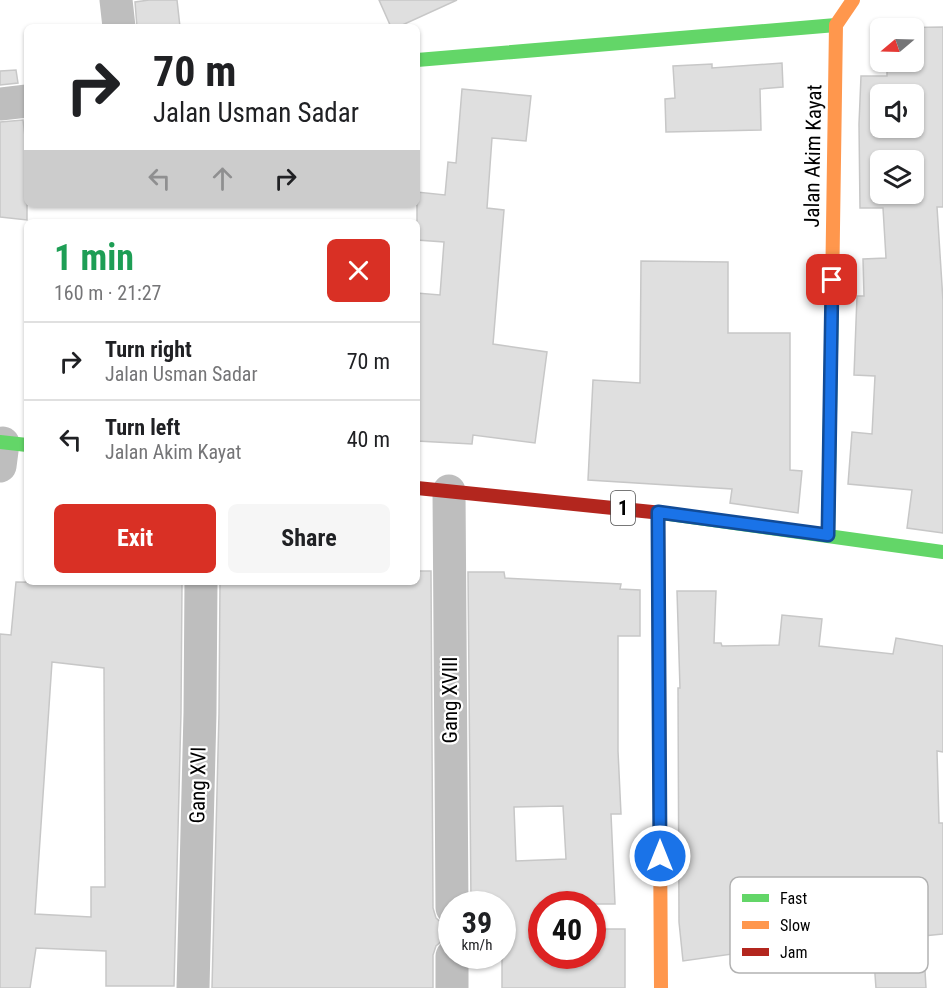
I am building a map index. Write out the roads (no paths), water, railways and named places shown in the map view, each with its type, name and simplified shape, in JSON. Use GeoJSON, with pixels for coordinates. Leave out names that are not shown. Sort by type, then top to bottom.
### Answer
{"type":"FeatureCollection","features":[{"type":"Feature","properties":{"kind":"main road"},"geometry":{"type":"LineString","coordinates":[[420,60],[836,25],[852,0]]}},
{"type":"Feature","properties":{"kind":"main road","name":"Jalan Akim Kayat"},"geometry":{"type":"LineString","coordinates":[[828,535],[836,25]]}},
{"type":"Feature","properties":{"kind":"main road","name":"1"},"geometry":{"type":"LineString","coordinates":[[433,489],[658,512],[943,552]]}},
{"type":"Feature","properties":{"kind":"main road"},"geometry":{"type":"LineString","coordinates":[[658,512],[661,988]]}},
{"type":"Feature","properties":{"kind":"street"},"geometry":{"type":"LineString","coordinates":[[116,0],[119,24]]}},
{"type":"Feature","properties":{"kind":"street"},"geometry":{"type":"LineString","coordinates":[[0,104],[24,101]]}},
{"type":"Feature","properties":{"kind":"street","name":"Gang XVIII"},"geometry":{"type":"LineString","coordinates":[[433,489],[451,891]]}},
{"type":"Feature","properties":{"kind":"street","name":"Gang XVI"},"geometry":{"type":"LineString","coordinates":[[194,988],[201,585]]}},
{"type":"Feature","properties":{"kind":"street"},"geometry":{"type":"LineString","coordinates":[[452,969],[452,988]]}}]}
